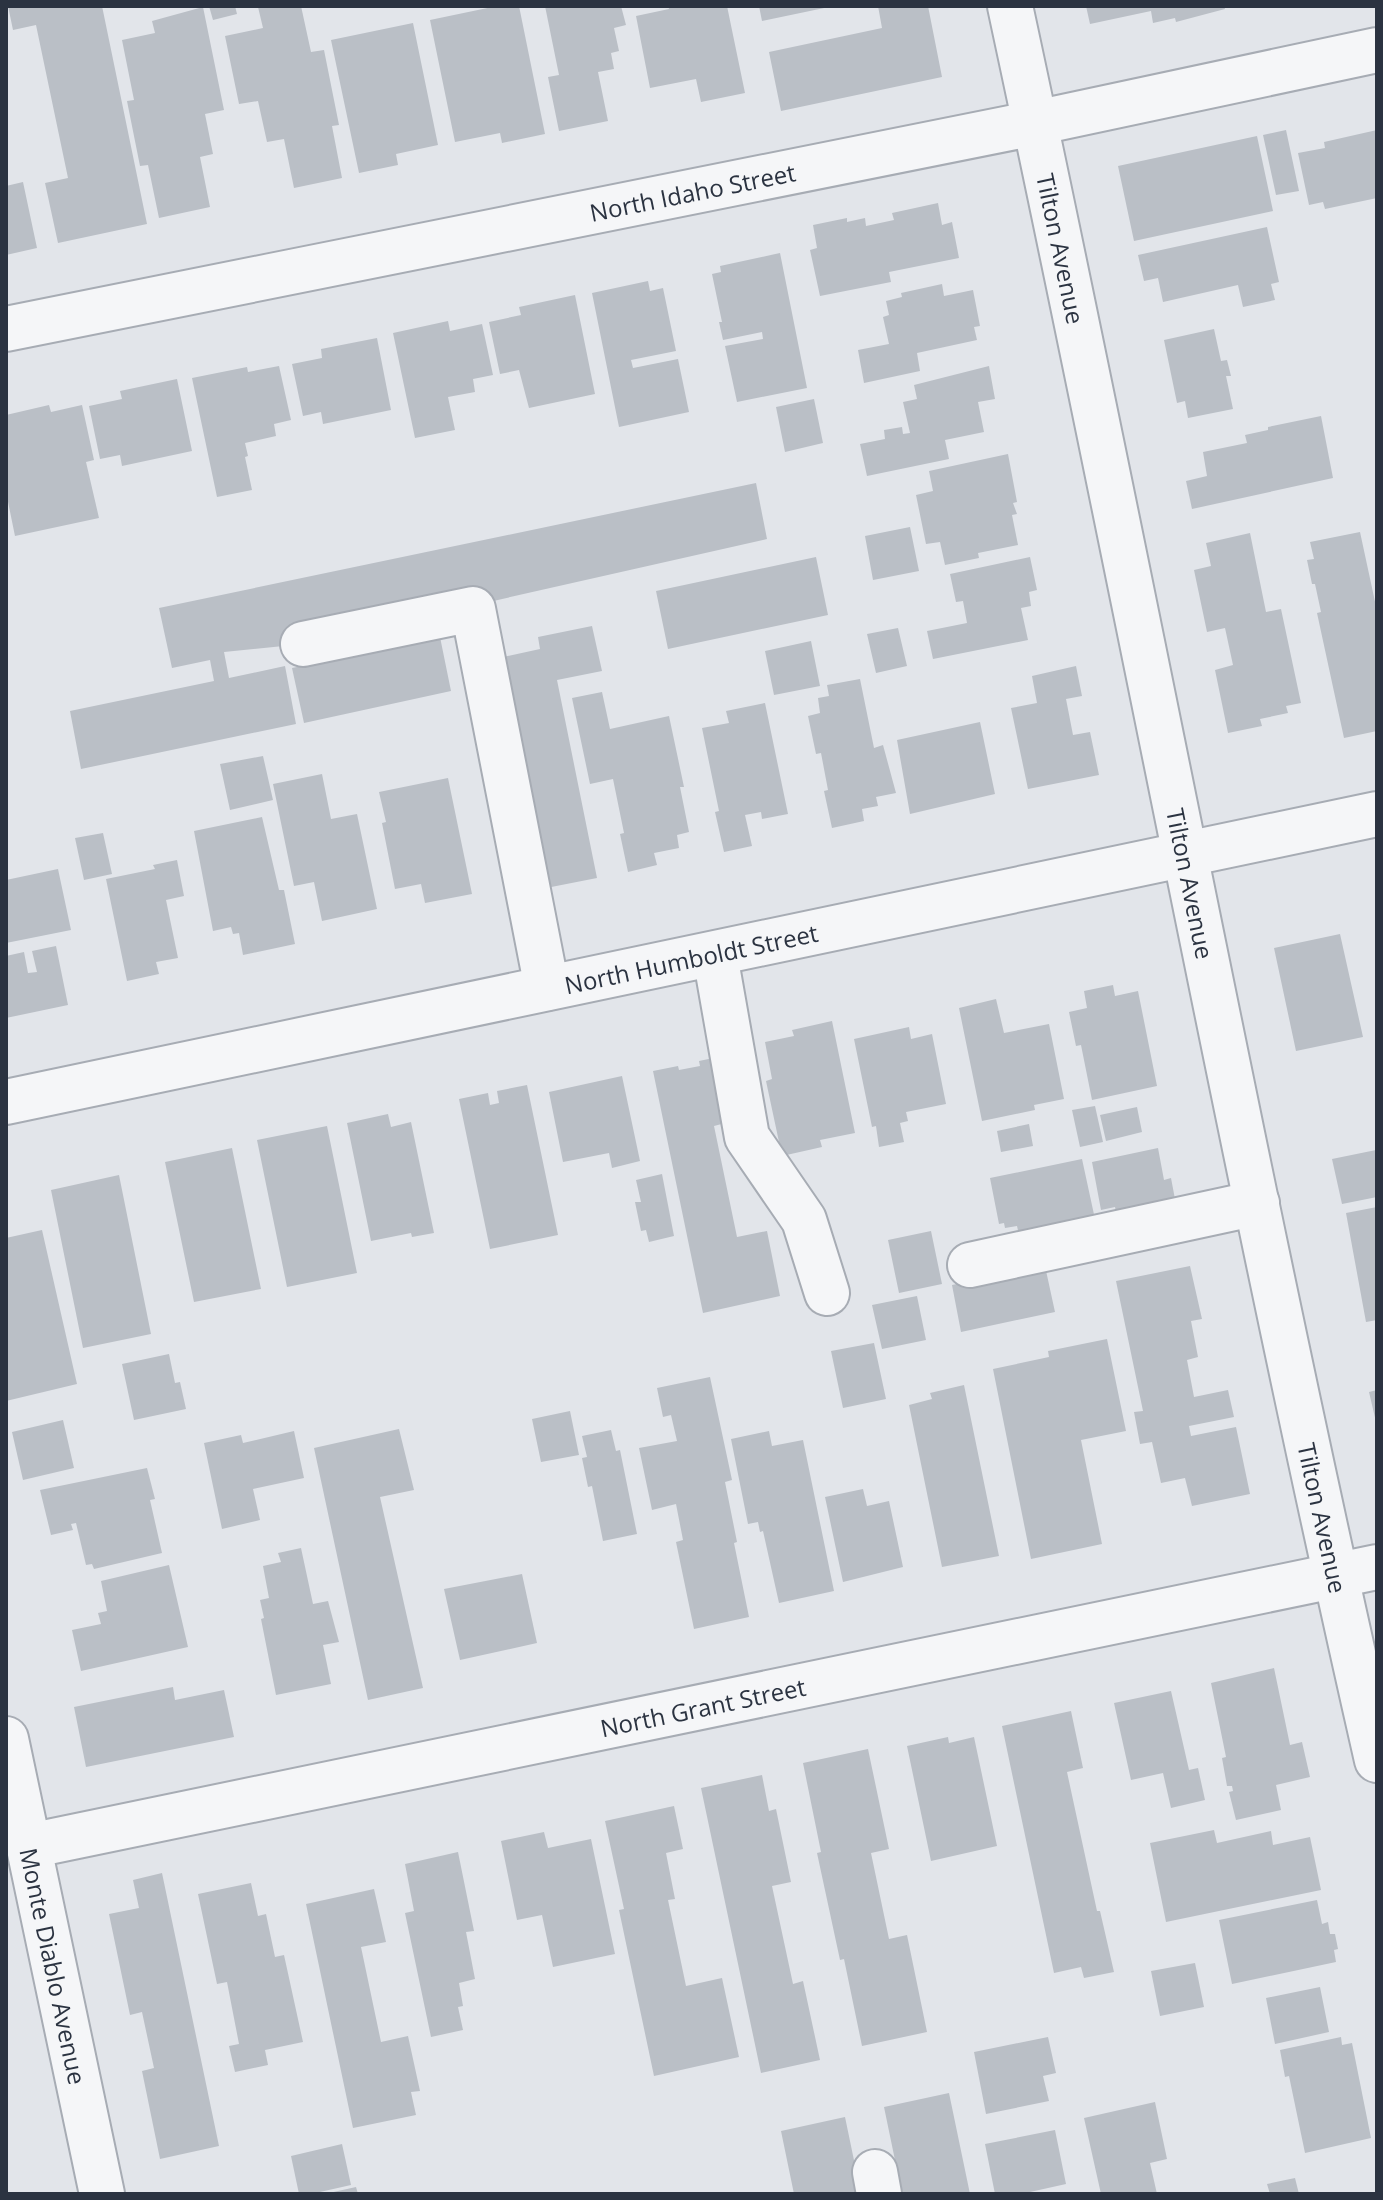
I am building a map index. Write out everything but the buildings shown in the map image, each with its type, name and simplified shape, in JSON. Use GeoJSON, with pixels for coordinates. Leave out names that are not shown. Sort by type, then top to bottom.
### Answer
{"type":"FeatureCollection","features":[{"type":"Feature","properties":{"kind":"street","name":"Tilton Avenue"},"geometry":{"type":"LineString","coordinates":[[1010,6],[1335,1576],[1377,1760]]}},
{"type":"Feature","properties":{"kind":"street","name":"North Idaho Street"},"geometry":{"type":"LineString","coordinates":[[6,329],[1035,123],[1377,50]]}},
{"type":"Feature","properties":{"kind":"street"},"geometry":{"type":"LineString","coordinates":[[303,644],[473,609],[547,988]]}},
{"type":"Feature","properties":{"kind":"street","name":"North Humboldt Street"},"geometry":{"type":"LineString","coordinates":[[6,1102],[1377,814]]}},
{"type":"Feature","properties":{"kind":"street"},"geometry":{"type":"LineString","coordinates":[[715,955],[747,1137],[804,1220],[827,1293]]}},
{"type":"Feature","properties":{"kind":"street"},"geometry":{"type":"LineString","coordinates":[[970,1265],[1257,1203]]}},
{"type":"Feature","properties":{"kind":"street","name":"North Grant Street"},"geometry":{"type":"LineString","coordinates":[[29,1846],[1377,1567]]}},
{"type":"Feature","properties":{"kind":"street","name":"Monte Diablo Avenue"},"geometry":{"type":"LineString","coordinates":[[6,1740],[102,2194]]}}]}
